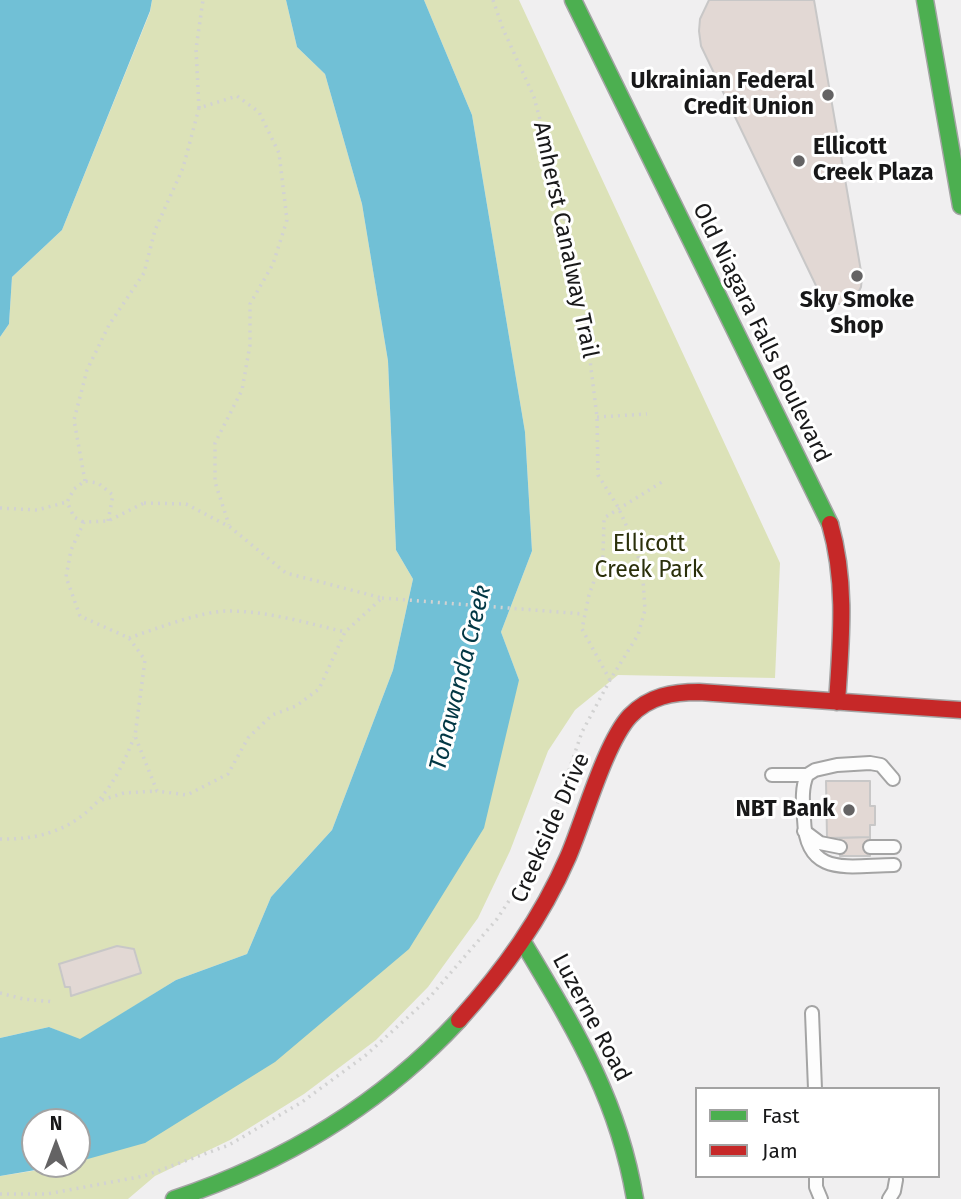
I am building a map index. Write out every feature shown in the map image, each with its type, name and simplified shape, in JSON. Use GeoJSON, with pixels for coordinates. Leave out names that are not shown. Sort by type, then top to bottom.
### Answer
{"type":"FeatureCollection","features":[{"type":"Feature","properties":{"kind":"street","name":"Old Niagara Falls Boulevard"},"geometry":{"type":"LineString","coordinates":[[573,0],[830,524],[839,551],[843,589],[837,702]]}},
{"type":"Feature","properties":{"kind":"street"},"geometry":{"type":"LineString","coordinates":[[925,0],[961,206]]}},
{"type":"Feature","properties":{"kind":"street","name":"Creekside Drive"},"geometry":{"type":"LineString","coordinates":[[174,1199],[201,1192],[270,1161],[320,1132],[375,1096],[457,1025],[523,942],[553,890],[607,757],[628,718],[660,696],[684,694],[961,710]]}},
{"type":"Feature","properties":{"kind":"street","name":"Luzerne Road"},"geometry":{"type":"LineString","coordinates":[[523,942],[593,1063],[607,1094],[625,1147],[635,1199]]}},
{"type":"Feature","properties":{"kind":"lane"},"geometry":{"type":"LineString","coordinates":[[772,775],[807,775],[815,770],[837,765],[870,762],[881,765],[893,779]]}},
{"type":"Feature","properties":{"kind":"lane"},"geometry":{"type":"LineString","coordinates":[[807,775],[803,790],[804,831],[814,856],[823,863],[837,865],[894,865]]}},
{"type":"Feature","properties":{"kind":"lane"},"geometry":{"type":"LineString","coordinates":[[804,831],[820,843],[840,847]]}},
{"type":"Feature","properties":{"kind":"lane"},"geometry":{"type":"LineString","coordinates":[[870,847],[894,847]]}},
{"type":"Feature","properties":{"kind":"lane"},"geometry":{"type":"LineString","coordinates":[[812,1013],[815,1087]]}},
{"type":"Feature","properties":{"kind":"lane"},"geometry":{"type":"LineString","coordinates":[[816,1178],[821,1199]]}},
{"type":"Feature","properties":{"kind":"lane"},"geometry":{"type":"LineString","coordinates":[[889,1199],[896,1180]]}},
{"type":"Feature","properties":{"kind":"path"},"geometry":{"type":"LineString","coordinates":[[85,481],[74,420],[87,370],[109,325],[144,273],[155,230],[183,167],[199,108],[196,49],[203,0]]}},
{"type":"Feature","properties":{"kind":"path","name":"Amherst Canalway Trail"},"geometry":{"type":"LineString","coordinates":[[494,0],[503,29],[534,97],[560,196],[584,312],[597,417],[598,475],[618,507],[636,547],[643,579],[645,610],[638,635],[582,732],[552,819]]}},
{"type":"Feature","properties":{"kind":"path"},"geometry":{"type":"LineString","coordinates":[[199,108],[237,96],[259,112],[279,153],[287,220],[273,264],[250,304],[250,345],[242,390],[215,443],[215,482],[230,527]]}},
{"type":"Feature","properties":{"kind":"path"},"geometry":{"type":"LineString","coordinates":[[597,417],[647,414]]}},
{"type":"Feature","properties":{"kind":"path"},"geometry":{"type":"LineString","coordinates":[[0,508],[37,510],[67,502],[74,489],[85,481],[98,483],[113,495],[108,521]]}},
{"type":"Feature","properties":{"kind":"path"},"geometry":{"type":"LineString","coordinates":[[610,680],[582,629],[584,614],[603,556],[604,518],[662,482]]}},
{"type":"Feature","properties":{"kind":"path"},"geometry":{"type":"LineString","coordinates":[[67,502],[74,517],[84,522],[108,521],[144,503],[186,504],[230,527],[286,573],[382,598],[584,614]]}},
{"type":"Feature","properties":{"kind":"path"},"geometry":{"type":"LineString","coordinates":[[0,839],[47,835],[81,817],[100,801],[123,768],[135,736],[145,660],[129,638],[80,615],[66,576],[71,550],[84,522]]}},
{"type":"Feature","properties":{"kind":"path"},"geometry":{"type":"LineString","coordinates":[[100,801],[124,793],[157,791],[187,795],[228,774],[248,738],[272,715],[296,706],[319,689],[345,632],[382,598]]}},
{"type":"Feature","properties":{"kind":"path"},"geometry":{"type":"LineString","coordinates":[[129,638],[172,623],[226,611],[287,618],[345,632]]}},
{"type":"Feature","properties":{"kind":"path"},"geometry":{"type":"LineString","coordinates":[[135,736],[157,791]]}},
{"type":"Feature","properties":{"kind":"path"},"geometry":{"type":"LineString","coordinates":[[0,1194],[47,1194],[144,1176],[229,1145],[302,1102],[366,1055],[429,998],[497,919],[533,864]]}},
{"type":"Feature","properties":{"kind":"path"},"geometry":{"type":"LineString","coordinates":[[0,993],[23,999],[55,1002]]}},
{"type":"Feature","properties":{"kind":"green space"},"geometry":{"type":"Polygon","coordinates":[[[152,0],[286,0],[297,47],[325,74],[362,204],[388,361],[396,550],[413,579],[393,670],[332,830],[271,897],[247,954],[176,980],[80,1040],[49,1027],[0,1038],[0,337],[9,324],[12,277],[62,230],[150,12],[152,0]]]}},
{"type":"Feature","properties":{"kind":"green space","name":"Ellicott Creek Park"},"geometry":{"type":"Polygon","coordinates":[[[424,0],[519,0],[780,563],[775,678],[618,675],[575,710],[548,751],[510,851],[478,918],[428,987],[376,1040],[304,1094],[230,1140],[155,1176],[128,1199],[0,1199],[0,1176],[21,1173],[21,1178],[91,1178],[91,1149],[519,680],[501,632],[532,551],[525,432],[472,115],[424,0]]]}},
{"type":"Feature","properties":{"kind":"water"},"geometry":{"type":"Polygon","coordinates":[[[0,0],[152,0],[150,11],[62,230],[12,277],[9,324],[0,337],[0,0]]]}},
{"type":"Feature","properties":{"kind":"water","name":"Tonawanda Creek"},"geometry":{"type":"Polygon","coordinates":[[[286,0],[424,0],[472,115],[525,432],[532,551],[501,632],[519,680],[484,828],[409,949],[275,1062],[145,1143],[91,1158],[91,1108],[21,1108],[21,1172],[0,1176],[0,1038],[49,1027],[80,1039],[176,980],[247,954],[271,897],[332,830],[393,670],[413,579],[396,550],[388,361],[362,204],[325,74],[297,47],[286,0]]]}},
{"type":"Feature","properties":{"kind":"building","name":"Ellicott Creek Plaza"},"geometry":{"type":"Polygon","coordinates":[[[709,0],[814,0],[862,277],[857,295],[850,301],[840,304],[820,294],[701,46],[700,19],[709,0]]]}},
{"type":"Feature","properties":{"kind":"building"},"geometry":{"type":"Polygon","coordinates":[[[826,781],[870,781],[870,806],[875,806],[875,825],[870,825],[870,837],[827,838],[826,781]]]}},
{"type":"Feature","properties":{"kind":"building"},"geometry":{"type":"Polygon","coordinates":[[[870,837],[870,856],[840,856],[840,838],[870,837]]]}},
{"type":"Feature","properties":{"kind":"building"},"geometry":{"type":"Polygon","coordinates":[[[117,946],[134,949],[141,973],[71,996],[70,987],[65,987],[59,964],[117,946]]]}},
{"type":"Feature","properties":{"kind":"traffic: fast"},"geometry":{"type":"LineString","coordinates":[[573,0],[830,524]]}},
{"type":"Feature","properties":{"kind":"traffic: fast"},"geometry":{"type":"LineString","coordinates":[[925,0],[961,206]]}},
{"type":"Feature","properties":{"kind":"traffic: fast"},"geometry":{"type":"LineString","coordinates":[[523,942],[560,1004],[606,1096],[618,1128],[635,1199]]}},
{"type":"Feature","properties":{"kind":"traffic: fast"},"geometry":{"type":"LineString","coordinates":[[174,1199],[253,1168],[328,1128],[396,1079],[429,1051],[459,1020]]}},
{"type":"Feature","properties":{"kind":"traffic: jam"},"geometry":{"type":"LineString","coordinates":[[830,524],[841,590],[837,702]]}},
{"type":"Feature","properties":{"kind":"traffic: jam"},"geometry":{"type":"LineString","coordinates":[[459,1020],[506,963],[534,923],[568,857],[612,744],[630,716],[645,704],[671,694],[699,692],[961,710]]}},
{"type":"Feature","properties":{"kind":"place","name":"Ukrainian Federal Credit Union"},"geometry":{"type":"Point","coordinates":[828,95]}},
{"type":"Feature","properties":{"kind":"place","name":"Ellicott Creek Plaza"},"geometry":{"type":"Point","coordinates":[799,161]}},
{"type":"Feature","properties":{"kind":"place","name":"Sky Smoke Shop"},"geometry":{"type":"Point","coordinates":[857,276]}},
{"type":"Feature","properties":{"kind":"place","name":"NBT Bank"},"geometry":{"type":"Point","coordinates":[849,810]}}]}
